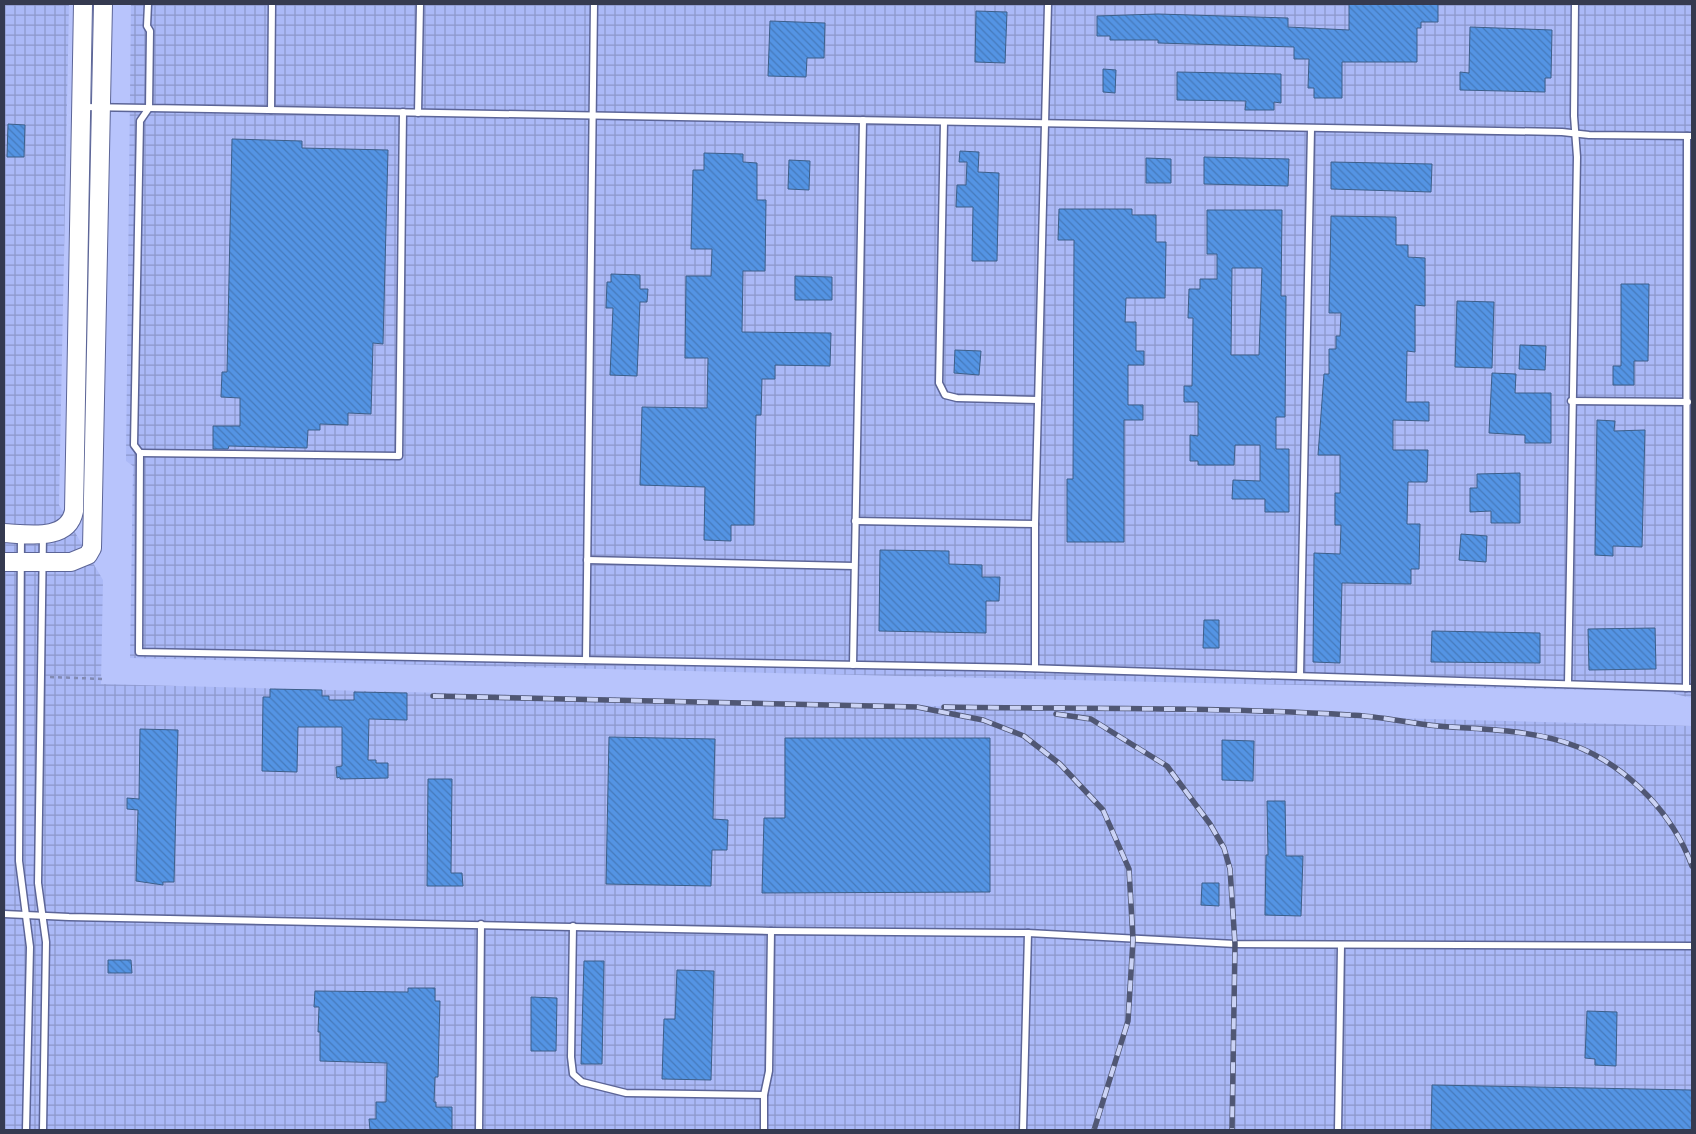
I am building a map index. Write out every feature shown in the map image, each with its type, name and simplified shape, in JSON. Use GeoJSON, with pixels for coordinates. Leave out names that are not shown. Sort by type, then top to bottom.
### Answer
{"type":"FeatureCollection","features":[{"type":"Feature","properties":{"kind":"street"},"geometry":{"type":"LineString","coordinates":[[4,534],[52,533],[67,526],[74,511],[83,4]]}},
{"type":"Feature","properties":{"kind":"street"},"geometry":{"type":"LineString","coordinates":[[12,562],[80,560],[88,555],[92,548],[103,4]]}},
{"type":"Feature","properties":{"kind":"lane"},"geometry":{"type":"LineString","coordinates":[[81,107],[102,107],[149,108],[403,112],[593,116],[863,120],[1690,136],[1688,402],[1689,688],[1035,668],[139,652],[140,453],[134,444],[140,121],[149,108],[150,31],[147,26],[148,4]]}},
{"type":"Feature","properties":{"kind":"lane"},"geometry":{"type":"LineString","coordinates":[[271,110],[272,4]]}},
{"type":"Feature","properties":{"kind":"lane"},"geometry":{"type":"LineString","coordinates":[[418,113],[420,4]]}},
{"type":"Feature","properties":{"kind":"lane"},"geometry":{"type":"LineString","coordinates":[[586,660],[594,4]]}},
{"type":"Feature","properties":{"kind":"lane"},"geometry":{"type":"LineString","coordinates":[[1035,668],[1035,524],[1048,4]]}},
{"type":"Feature","properties":{"kind":"lane"},"geometry":{"type":"LineString","coordinates":[[1568,684],[1571,401],[1577,166],[1575,134],[1575,4]]}},
{"type":"Feature","properties":{"kind":"lane"},"geometry":{"type":"LineString","coordinates":[[140,453],[399,456],[403,112]]}},
{"type":"Feature","properties":{"kind":"lane"},"geometry":{"type":"LineString","coordinates":[[852,665],[863,120]]}},
{"type":"Feature","properties":{"kind":"lane"},"geometry":{"type":"LineString","coordinates":[[944,122],[939,383],[945,395],[957,398],[1038,400]]}},
{"type":"Feature","properties":{"kind":"lane"},"geometry":{"type":"LineString","coordinates":[[1300,676],[1311,129]]}},
{"type":"Feature","properties":{"kind":"lane"},"geometry":{"type":"LineString","coordinates":[[1571,401],[1688,402]]}},
{"type":"Feature","properties":{"kind":"lane"},"geometry":{"type":"LineString","coordinates":[[854,521],[1035,524]]}},
{"type":"Feature","properties":{"kind":"lane"},"geometry":{"type":"LineString","coordinates":[[21,534],[12,562],[19,861],[30,948],[26,1130]]}},
{"type":"Feature","properties":{"kind":"lane"},"geometry":{"type":"LineString","coordinates":[[43,1130],[46,942],[38,883],[44,534]]}},
{"type":"Feature","properties":{"kind":"lane"},"geometry":{"type":"LineString","coordinates":[[586,560],[854,566]]}},
{"type":"Feature","properties":{"kind":"lane"},"geometry":{"type":"LineString","coordinates":[[4,914],[771,930],[1028,933],[1235,944],[1342,946],[1692,946]]}},
{"type":"Feature","properties":{"kind":"lane"},"geometry":{"type":"LineString","coordinates":[[479,1130],[481,924]]}},
{"type":"Feature","properties":{"kind":"lane"},"geometry":{"type":"LineString","coordinates":[[573,926],[571,1057],[573,1074],[582,1082],[626,1093],[764,1095]]}},
{"type":"Feature","properties":{"kind":"lane"},"geometry":{"type":"LineString","coordinates":[[764,1130],[764,1095],[769,1072],[771,930]]}},
{"type":"Feature","properties":{"kind":"lane"},"geometry":{"type":"LineString","coordinates":[[1023,1130],[1028,933]]}},
{"type":"Feature","properties":{"kind":"lane"},"geometry":{"type":"LineString","coordinates":[[1338,1130],[1342,946]]}},
{"type":"Feature","properties":{"kind":"path"},"geometry":{"type":"LineString","coordinates":[[41,677],[104,678]]}},
{"type":"Feature","properties":{"kind":"shaded area"},"geometry":{"type":"Polygon","coordinates":[[[4,4],[69,4],[59,505],[103,580],[101,684],[1692,726],[1692,1130],[4,1130],[4,4]]]}},
{"type":"Feature","properties":{"kind":"shaded area"},"geometry":{"type":"Polygon","coordinates":[[[131,4],[1692,4],[1692,698],[1661,691],[1246,684],[130,658],[133,466],[126,461],[131,4]]]}},
{"type":"Feature","properties":{"kind":"building"},"geometry":{"type":"Polygon","coordinates":[[[1349,4],[1438,4],[1438,22],[1421,22],[1421,28],[1417,28],[1417,62],[1342,62],[1342,98],[1314,98],[1314,88],[1308,88],[1309,59],[1294,59],[1294,47],[1158,43],[1158,40],[1110,40],[1110,36],[1097,36],[1097,16],[1158,14],[1288,18],[1288,27],[1349,30],[1349,4]]]}},
{"type":"Feature","properties":{"kind":"building"},"geometry":{"type":"Polygon","coordinates":[[[976,11],[1007,12],[1005,63],[975,62],[976,11]]]}},
{"type":"Feature","properties":{"kind":"building"},"geometry":{"type":"Polygon","coordinates":[[[770,21],[825,23],[824,58],[807,58],[806,77],[768,76],[770,21]]]}},
{"type":"Feature","properties":{"kind":"building"},"geometry":{"type":"Polygon","coordinates":[[[1470,27],[1552,30],[1551,78],[1545,78],[1545,92],[1460,90],[1460,72],[1469,73],[1470,27]]]}},
{"type":"Feature","properties":{"kind":"building"},"geometry":{"type":"Polygon","coordinates":[[[1103,69],[1116,70],[1115,93],[1103,92],[1103,69]]]}},
{"type":"Feature","properties":{"kind":"building"},"geometry":{"type":"Polygon","coordinates":[[[1177,72],[1281,74],[1281,103],[1274,102],[1274,110],[1245,110],[1246,101],[1177,100],[1177,72]]]}},
{"type":"Feature","properties":{"kind":"building"},"geometry":{"type":"Polygon","coordinates":[[[8,124],[25,125],[24,157],[7,157],[8,124]]]}},
{"type":"Feature","properties":{"kind":"building"},"geometry":{"type":"Polygon","coordinates":[[[232,139],[302,141],[302,148],[388,150],[383,344],[373,343],[371,414],[348,413],[348,425],[320,424],[320,430],[308,430],[307,448],[229,446],[228,449],[213,449],[213,426],[240,426],[240,398],[221,397],[222,372],[227,372],[232,139]]]}},
{"type":"Feature","properties":{"kind":"building"},"geometry":{"type":"Polygon","coordinates":[[[960,151],[979,152],[978,172],[999,173],[997,261],[972,261],[973,207],[956,207],[957,185],[966,185],[967,162],[959,162],[960,151]]]}},
{"type":"Feature","properties":{"kind":"building"},"geometry":{"type":"Polygon","coordinates":[[[704,153],[743,154],[743,162],[757,163],[757,200],[766,200],[765,271],[743,271],[742,332],[831,333],[830,366],[775,365],[775,379],[762,379],[761,415],[756,415],[754,525],[731,525],[731,541],[704,540],[705,487],[640,485],[642,407],[707,408],[708,358],[685,358],[686,276],[711,276],[712,249],[691,249],[693,170],[704,170],[704,153]]]}},
{"type":"Feature","properties":{"kind":"building"},"geometry":{"type":"Polygon","coordinates":[[[1204,157],[1289,159],[1288,186],[1204,184],[1204,157]]]}},
{"type":"Feature","properties":{"kind":"building"},"geometry":{"type":"Polygon","coordinates":[[[1146,158],[1171,159],[1171,183],[1146,183],[1146,158]]]}},
{"type":"Feature","properties":{"kind":"building"},"geometry":{"type":"Polygon","coordinates":[[[789,160],[810,161],[809,190],[788,189],[789,160]]]}},
{"type":"Feature","properties":{"kind":"building"},"geometry":{"type":"Polygon","coordinates":[[[1331,162],[1432,164],[1431,192],[1331,189],[1331,162]]]}},
{"type":"Feature","properties":{"kind":"building"},"geometry":{"type":"Polygon","coordinates":[[[1059,209],[1132,209],[1132,215],[1156,215],[1156,242],[1166,242],[1165,298],[1126,298],[1125,322],[1136,322],[1136,351],[1144,351],[1144,365],[1128,365],[1128,405],[1143,405],[1143,420],[1124,420],[1124,542],[1067,542],[1067,479],[1073,479],[1074,240],[1058,240],[1059,209]]]}},
{"type":"Feature","properties":{"kind":"building"},"geometry":{"type":"Polygon","coordinates":[[[1207,210],[1282,210],[1281,296],[1286,296],[1285,417],[1276,417],[1276,449],[1289,449],[1289,512],[1265,512],[1265,499],[1232,499],[1233,480],[1260,481],[1260,445],[1235,445],[1234,465],[1198,465],[1198,461],[1190,461],[1190,435],[1198,436],[1198,402],[1184,402],[1184,386],[1192,386],[1193,318],[1188,318],[1189,289],[1200,289],[1200,279],[1217,279],[1217,254],[1207,254],[1207,210]],[[1232,268],[1231,355],[1259,355],[1262,268],[1232,268]]]}},
{"type":"Feature","properties":{"kind":"building"},"geometry":{"type":"Polygon","coordinates":[[[1331,216],[1396,217],[1396,245],[1408,245],[1408,257],[1425,258],[1425,306],[1415,305],[1415,352],[1407,351],[1406,402],[1429,402],[1429,421],[1393,420],[1393,450],[1428,450],[1427,482],[1408,482],[1407,524],[1420,524],[1419,569],[1411,569],[1411,584],[1342,583],[1340,663],[1313,662],[1314,553],[1340,554],[1341,525],[1335,525],[1335,493],[1340,493],[1340,455],[1318,455],[1324,374],[1329,374],[1329,349],[1336,349],[1336,336],[1340,336],[1341,313],[1329,313],[1331,216]]]}},
{"type":"Feature","properties":{"kind":"building"},"geometry":{"type":"Polygon","coordinates":[[[611,274],[640,275],[640,289],[648,289],[647,302],[640,302],[637,376],[610,375],[613,308],[606,308],[607,282],[611,282],[611,274]]]}},
{"type":"Feature","properties":{"kind":"building"},"geometry":{"type":"Polygon","coordinates":[[[795,276],[832,277],[832,300],[795,300],[795,276]]]}},
{"type":"Feature","properties":{"kind":"building"},"geometry":{"type":"Polygon","coordinates":[[[1621,284],[1649,284],[1648,361],[1634,361],[1634,385],[1613,385],[1613,366],[1621,366],[1621,284]]]}},
{"type":"Feature","properties":{"kind":"building"},"geometry":{"type":"Polygon","coordinates":[[[1457,301],[1494,302],[1492,368],[1455,367],[1457,301]]]}},
{"type":"Feature","properties":{"kind":"building"},"geometry":{"type":"Polygon","coordinates":[[[1520,345],[1546,346],[1545,370],[1519,369],[1520,345]]]}},
{"type":"Feature","properties":{"kind":"building"},"geometry":{"type":"Polygon","coordinates":[[[955,350],[981,351],[979,375],[954,373],[955,350]]]}},
{"type":"Feature","properties":{"kind":"building"},"geometry":{"type":"Polygon","coordinates":[[[1492,373],[1516,374],[1515,393],[1551,393],[1551,443],[1525,443],[1525,435],[1489,433],[1492,373]]]}},
{"type":"Feature","properties":{"kind":"building"},"geometry":{"type":"Polygon","coordinates":[[[1597,420],[1615,421],[1614,431],[1645,430],[1642,547],[1613,546],[1613,556],[1595,555],[1597,420]]]}},
{"type":"Feature","properties":{"kind":"building"},"geometry":{"type":"Polygon","coordinates":[[[1520,473],[1520,523],[1491,523],[1491,511],[1470,512],[1470,488],[1477,488],[1477,474],[1520,473]]]}},
{"type":"Feature","properties":{"kind":"building"},"geometry":{"type":"Polygon","coordinates":[[[1461,534],[1487,536],[1486,562],[1459,560],[1461,534]]]}},
{"type":"Feature","properties":{"kind":"building"},"geometry":{"type":"Polygon","coordinates":[[[880,550],[949,551],[949,564],[982,565],[982,577],[1000,577],[999,601],[986,601],[986,633],[879,631],[880,550]]]}},
{"type":"Feature","properties":{"kind":"building"},"geometry":{"type":"Polygon","coordinates":[[[1204,620],[1219,620],[1219,648],[1203,648],[1204,620]]]}},
{"type":"Feature","properties":{"kind":"building"},"geometry":{"type":"Polygon","coordinates":[[[1655,628],[1656,669],[1589,670],[1588,629],[1655,628]]]}},
{"type":"Feature","properties":{"kind":"building"},"geometry":{"type":"Polygon","coordinates":[[[1432,631],[1540,633],[1540,663],[1431,662],[1432,631]]]}},
{"type":"Feature","properties":{"kind":"building"},"geometry":{"type":"Polygon","coordinates":[[[270,689],[322,690],[322,696],[329,696],[329,700],[354,700],[354,692],[407,693],[407,720],[369,719],[368,760],[376,760],[376,763],[388,763],[388,778],[337,778],[336,767],[342,766],[342,727],[298,727],[297,772],[262,771],[263,697],[270,697],[270,689]]]}},
{"type":"Feature","properties":{"kind":"building"},"geometry":{"type":"Polygon","coordinates":[[[140,729],[178,730],[174,882],[163,882],[163,885],[136,881],[138,810],[127,809],[127,798],[139,799],[140,729]]]}},
{"type":"Feature","properties":{"kind":"building"},"geometry":{"type":"Polygon","coordinates":[[[609,737],[715,739],[713,819],[728,820],[727,850],[712,850],[711,886],[606,884],[609,737]]]}},
{"type":"Feature","properties":{"kind":"building"},"geometry":{"type":"Polygon","coordinates":[[[785,738],[990,738],[990,892],[762,893],[764,818],[785,818],[785,738]]]}},
{"type":"Feature","properties":{"kind":"building"},"geometry":{"type":"Polygon","coordinates":[[[1222,740],[1254,741],[1253,781],[1222,780],[1222,740]]]}},
{"type":"Feature","properties":{"kind":"building"},"geometry":{"type":"Polygon","coordinates":[[[428,779],[452,779],[451,873],[462,873],[463,886],[427,886],[428,779]]]}},
{"type":"Feature","properties":{"kind":"building"},"geometry":{"type":"Polygon","coordinates":[[[1267,801],[1285,801],[1286,856],[1303,856],[1301,916],[1265,915],[1266,855],[1268,855],[1267,801]]]}},
{"type":"Feature","properties":{"kind":"building"},"geometry":{"type":"Polygon","coordinates":[[[1202,883],[1219,883],[1219,906],[1201,905],[1202,883]]]}},
{"type":"Feature","properties":{"kind":"building"},"geometry":{"type":"Polygon","coordinates":[[[108,960],[131,960],[132,973],[108,973],[108,960]]]}},
{"type":"Feature","properties":{"kind":"building"},"geometry":{"type":"Polygon","coordinates":[[[584,961],[604,961],[602,1064],[581,1064],[584,961]]]}},
{"type":"Feature","properties":{"kind":"building"},"geometry":{"type":"Polygon","coordinates":[[[677,970],[714,971],[711,1080],[662,1079],[664,1019],[675,1019],[677,970]]]}},
{"type":"Feature","properties":{"kind":"building"},"geometry":{"type":"Polygon","coordinates":[[[408,988],[435,988],[435,1001],[440,1001],[438,1077],[435,1077],[434,1102],[436,1102],[436,1107],[452,1107],[452,1130],[370,1130],[369,1119],[376,1119],[376,1102],[386,1102],[387,1063],[320,1061],[319,1007],[314,1007],[315,991],[408,992],[408,988]]]}},
{"type":"Feature","properties":{"kind":"building"},"geometry":{"type":"Polygon","coordinates":[[[531,997],[557,998],[556,1051],[531,1051],[531,997]]]}},
{"type":"Feature","properties":{"kind":"building"},"geometry":{"type":"Polygon","coordinates":[[[1587,1011],[1617,1012],[1616,1066],[1595,1065],[1595,1059],[1585,1058],[1587,1011]]]}},
{"type":"Feature","properties":{"kind":"building"},"geometry":{"type":"Polygon","coordinates":[[[1432,1085],[1692,1090],[1692,1130],[1431,1130],[1432,1085]]]}},
{"type":"Feature","properties":{"kind":"railway"},"geometry":{"type":"LineString","coordinates":[[433,696],[917,707],[983,720],[1024,736],[1060,764],[1103,810],[1129,869],[1133,940],[1128,1021],[1094,1130]]}},
{"type":"Feature","properties":{"kind":"railway"},"geometry":{"type":"LineString","coordinates":[[944,707],[1198,709],[1299,712],[1383,718],[1438,726],[1509,731],[1544,737],[1578,747],[1597,756],[1631,780],[1661,811],[1684,847],[1692,866]]}},
{"type":"Feature","properties":{"kind":"railway"},"geometry":{"type":"LineString","coordinates":[[1056,714],[1091,719],[1167,766],[1210,824],[1224,848],[1230,869],[1235,944],[1232,1130]]}}]}
